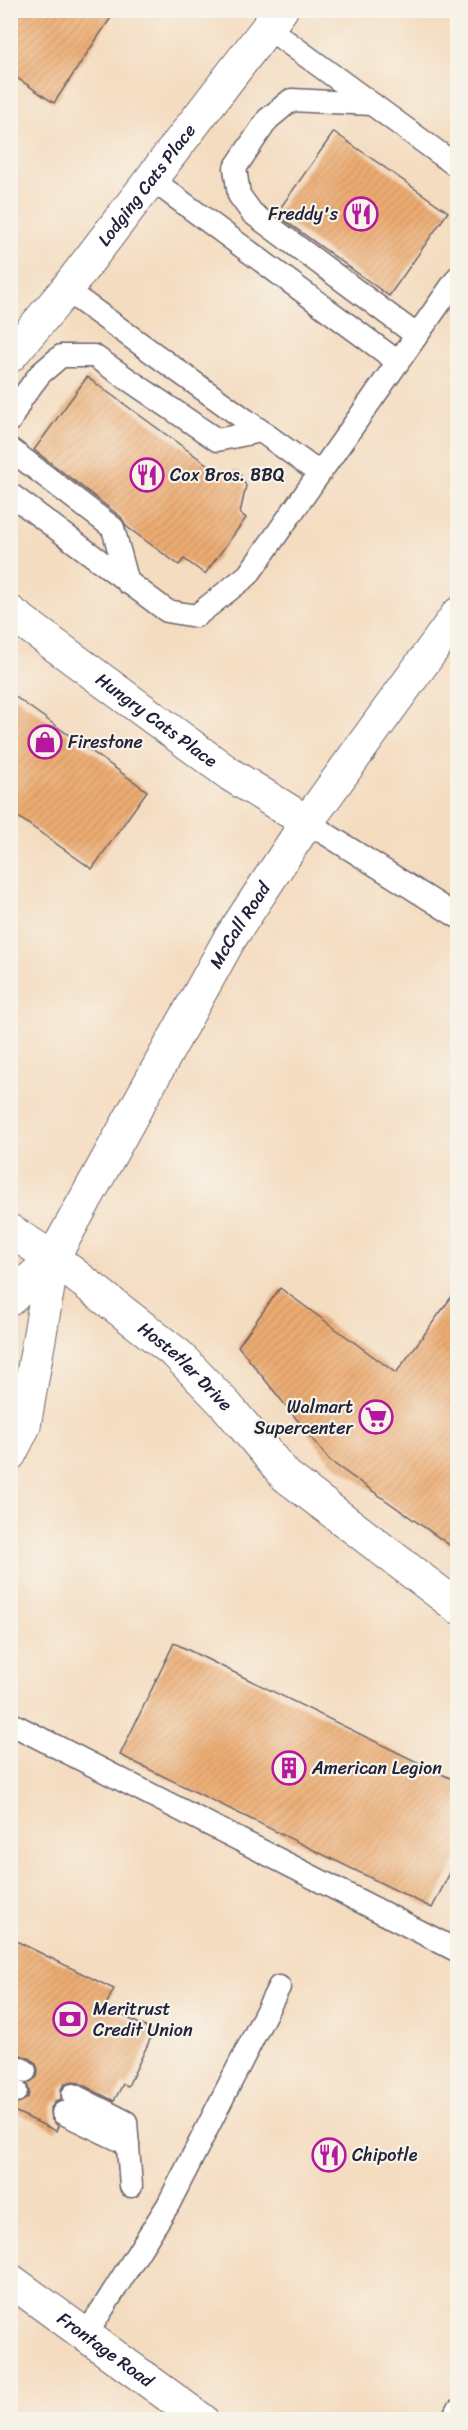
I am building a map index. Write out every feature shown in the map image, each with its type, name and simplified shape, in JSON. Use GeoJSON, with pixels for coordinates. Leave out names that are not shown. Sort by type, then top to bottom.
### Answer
{"type":"FeatureCollection","features":[{"type":"Feature","properties":{"kind":"street","name":"Lodging Cats Place"},"geometry":{"type":"LineString","coordinates":[[10,356],[66,290],[274,19]]}},
{"type":"Feature","properties":{"kind":"street","name":"Hungry Cats Place"},"geometry":{"type":"LineString","coordinates":[[10,612],[231,775],[307,822]]}},
{"type":"Feature","properties":{"kind":"street","name":"McCall Road"},"geometry":{"type":"LineString","coordinates":[[10,1299],[53,1258],[230,940],[307,822],[458,614]]}},
{"type":"Feature","properties":{"kind":"street","name":"Hostetler Drive"},"geometry":{"type":"LineString","coordinates":[[10,1231],[53,1258],[177,1354],[226,1405],[286,1476],[458,1606]]}},
{"type":"Feature","properties":{"kind":"street","name":"McCall Road"},"geometry":{"type":"LineString","coordinates":[[10,1454],[24,1426],[53,1258]]}},
{"type":"Feature","properties":{"kind":"street","name":"Frontage Road"},"geometry":{"type":"LineString","coordinates":[[10,2280],[202,2420]]}},
{"type":"Feature","properties":{"kind":"lane"},"geometry":{"type":"LineString","coordinates":[[274,19],[372,104],[458,167]]}},
{"type":"Feature","properties":{"kind":"lane"},"geometry":{"type":"LineString","coordinates":[[372,104],[291,100],[268,119],[235,168],[238,195],[252,213],[417,335]]}},
{"type":"Feature","properties":{"kind":"lane"},"geometry":{"type":"LineString","coordinates":[[151,179],[398,362]]}},
{"type":"Feature","properties":{"kind":"lane"},"geometry":{"type":"LineString","coordinates":[[10,494],[167,611],[196,616],[248,575],[458,277]]}},
{"type":"Feature","properties":{"kind":"lane"},"geometry":{"type":"LineString","coordinates":[[66,290],[319,473]]}},
{"type":"Feature","properties":{"kind":"lane"},"geometry":{"type":"LineString","coordinates":[[10,421],[22,398],[40,374],[61,356],[94,356],[217,440],[261,431]]}},
{"type":"Feature","properties":{"kind":"lane"},"geometry":{"type":"LineString","coordinates":[[10,449],[113,528],[128,582]]}},
{"type":"Feature","properties":{"kind":"lane"},"geometry":{"type":"LineString","coordinates":[[307,822],[458,917]]}},
{"type":"Feature","properties":{"kind":"lane"},"geometry":{"type":"LineString","coordinates":[[10,1723],[458,1951]]}},
{"type":"Feature","properties":{"kind":"lane"},"geometry":{"type":"LineString","coordinates":[[86,2335],[168,2205],[279,1987]]}},
{"type":"Feature","properties":{"kind":"lane"},"geometry":{"type":"LineString","coordinates":[[68,2104],[126,2122],[131,2186]]}},
{"type":"Feature","properties":{"kind":"lane"},"geometry":{"type":"LineString","coordinates":[[451,2420],[458,2410]]}},
{"type":"Feature","properties":{"kind":"building"},"geometry":{"type":"Polygon","coordinates":[[[10,10],[116,10],[54,103],[10,73],[10,10]]]}},
{"type":"Feature","properties":{"kind":"building","name":"Freddy's"},"geometry":{"type":"Polygon","coordinates":[[[334,132],[448,212],[389,296],[276,214],[334,132]]]}},
{"type":"Feature","properties":{"kind":"building","name":"Cox Bros. BBQ"},"geometry":{"type":"Polygon","coordinates":[[[87,377],[219,473],[238,470],[246,486],[240,513],[246,518],[205,574],[184,559],[179,565],[127,527],[121,517],[34,450],[87,377]]]}},
{"type":"Feature","properties":{"kind":"building","name":"Firestone"},"geometry":{"type":"Polygon","coordinates":[[[10,693],[147,791],[92,869],[10,811],[10,693]]]}},
{"type":"Feature","properties":{"kind":"building","name":"Walmart Supercenter"},"geometry":{"type":"Polygon","coordinates":[[[280,1288],[396,1373],[458,1288],[458,1551],[330,1461],[238,1346],[280,1288]]]}},
{"type":"Feature","properties":{"kind":"building","name":"American Legion"},"geometry":{"type":"Polygon","coordinates":[[[174,1643],[458,1782],[458,1857],[432,1908],[120,1755],[174,1643]]]}},
{"type":"Feature","properties":{"kind":"building","name":"Meritrust Credit Union"},"geometry":{"type":"Polygon","coordinates":[[[10,1938],[114,1989],[105,2007],[154,2031],[128,2086],[123,2084],[114,2101],[79,2083],[65,2084],[61,2089],[61,2100],[55,2102],[51,2108],[52,2120],[58,2126],[56,2131],[10,2109],[10,2103],[17,2104],[28,2098],[27,2084],[37,2077],[38,2070],[31,2059],[10,2051],[10,1938]]]}},
{"type":"Feature","properties":{"kind":"place","name":"Freddy's"},"geometry":{"type":"Point","coordinates":[361,214]}},
{"type":"Feature","properties":{"kind":"place","name":"Cox Bros. BBQ"},"geometry":{"type":"Point","coordinates":[147,475]}},
{"type":"Feature","properties":{"kind":"place","name":"Firestone"},"geometry":{"type":"Point","coordinates":[45,742]}},
{"type":"Feature","properties":{"kind":"place","name":"Walmart Supercenter"},"geometry":{"type":"Point","coordinates":[376,1417]}},
{"type":"Feature","properties":{"kind":"place","name":"American Legion"},"geometry":{"type":"Point","coordinates":[289,1768]}},
{"type":"Feature","properties":{"kind":"place","name":"Meritrust Credit Union"},"geometry":{"type":"Point","coordinates":[70,2019]}},
{"type":"Feature","properties":{"kind":"place","name":"Chipotle"},"geometry":{"type":"Point","coordinates":[329,2155]}}]}
